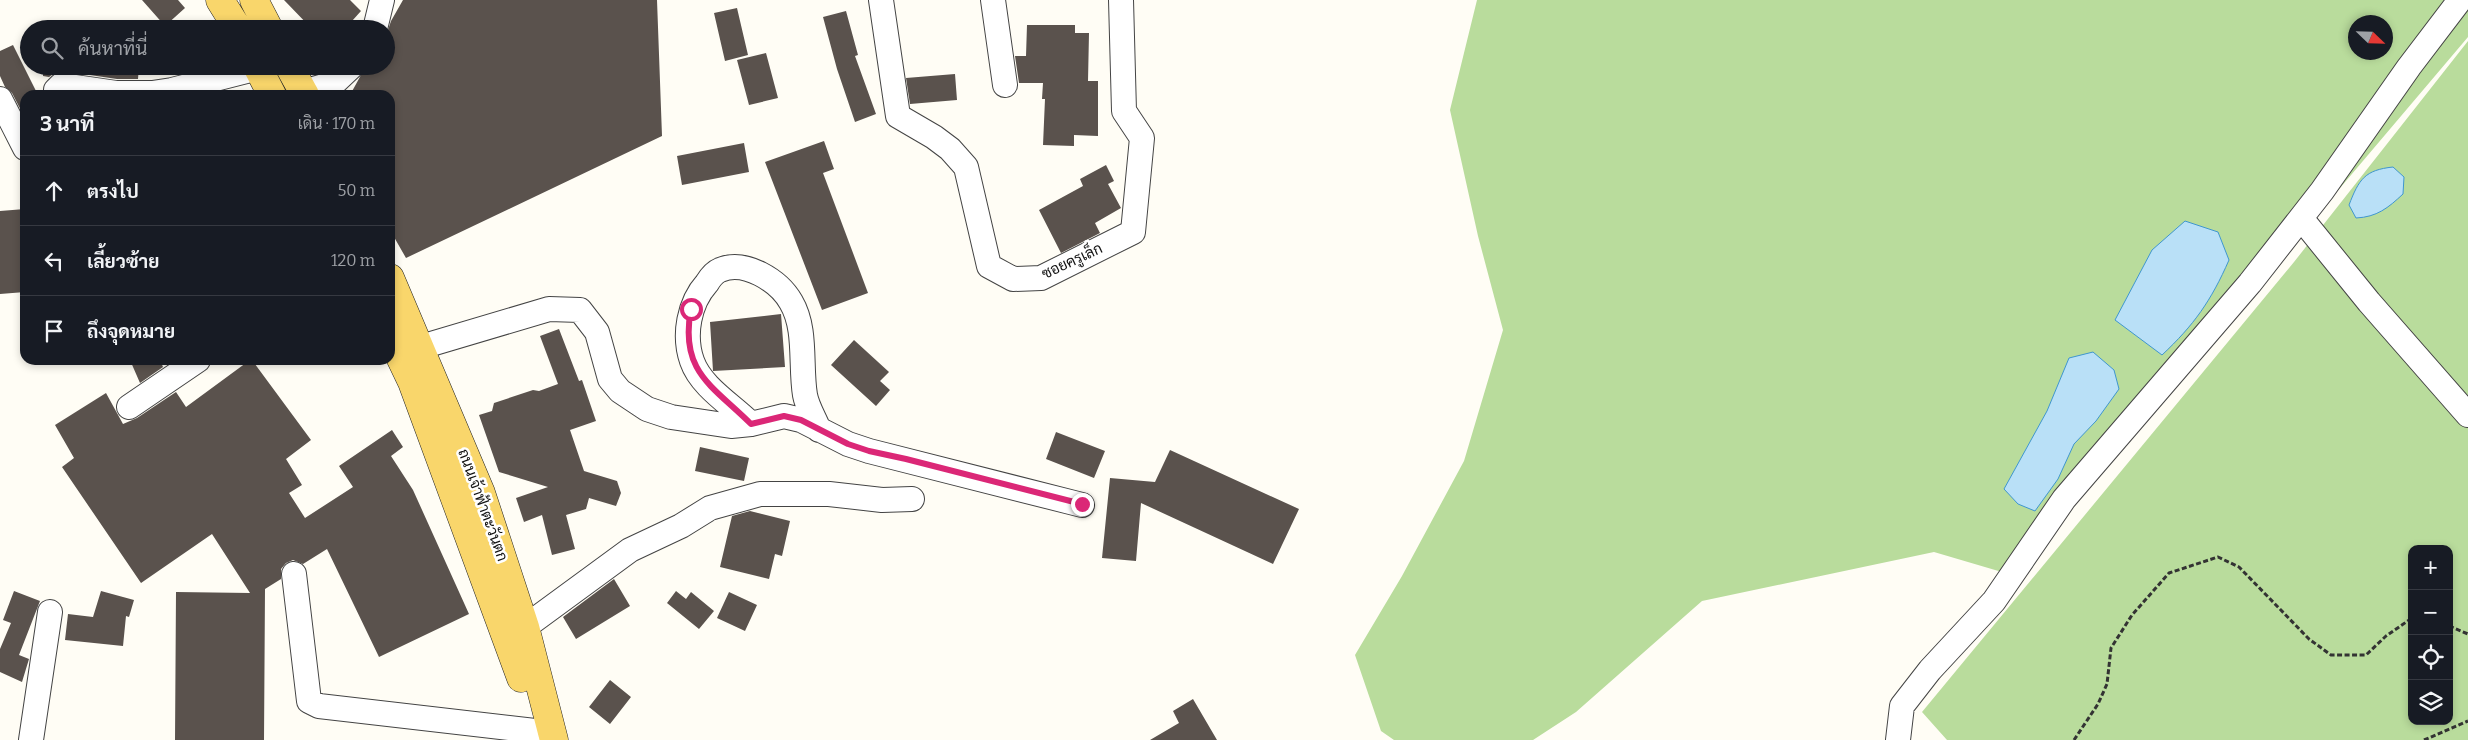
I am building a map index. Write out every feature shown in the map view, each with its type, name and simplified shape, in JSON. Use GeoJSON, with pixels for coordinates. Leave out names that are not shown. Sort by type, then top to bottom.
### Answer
{"type":"FeatureCollection","features":[{"type":"Feature","properties":{"kind":"main road"},"geometry":{"type":"LineString","coordinates":[[220,0],[232,20]]}},
{"type":"Feature","properties":{"kind":"main road"},"geometry":{"type":"LineString","coordinates":[[254,0],[264,20]]}},
{"type":"Feature","properties":{"kind":"main road"},"geometry":{"type":"LineString","coordinates":[[264,75],[270,90]]}},
{"type":"Feature","properties":{"kind":"main road"},"geometry":{"type":"LineString","coordinates":[[294,75],[302,90]]}},
{"type":"Feature","properties":{"kind":"main road","name":"ถนนเจ้าฟ้าตะวันตก"},"geometry":{"type":"LineString","coordinates":[[395,289],[481,493],[525,627],[544,736]]}},
{"type":"Feature","properties":{"kind":"main road","name":"ถนนเจ้าฟ้าตะวันตก"},"geometry":{"type":"LineString","coordinates":[[395,346],[412,382],[544,736]]}},
{"type":"Feature","properties":{"kind":"street"},"geometry":{"type":"LineString","coordinates":[[376,20],[382,0]]}},
{"type":"Feature","properties":{"kind":"street","name":"ซอยครูเล็ก"},"geometry":{"type":"LineString","coordinates":[[881,0],[898,116],[934,137],[966,167],[989,266],[1013,279],[1041,278],[1133,232],[1142,138],[1124,110],[1121,0]]}},
{"type":"Feature","properties":{"kind":"street"},"geometry":{"type":"LineString","coordinates":[[992,0],[1005,85]]}},
{"type":"Feature","properties":{"kind":"street"},"geometry":{"type":"LineString","coordinates":[[1898,740],[1902,706],[1930,670],[1994,601],[2064,499],[2250,283],[2322,191],[2408,67],[2460,0]]}},
{"type":"Feature","properties":{"kind":"street"},"geometry":{"type":"LineString","coordinates":[[178,90],[232,75]]}},
{"type":"Feature","properties":{"kind":"street"},"geometry":{"type":"LineString","coordinates":[[315,90],[334,83],[342,75]]}},
{"type":"Feature","properties":{"kind":"street"},"geometry":{"type":"LineString","coordinates":[[56,90],[61,85],[102,90]]}},
{"type":"Feature","properties":{"kind":"street"},"geometry":{"type":"LineString","coordinates":[[0,99],[20,138]]}},
{"type":"Feature","properties":{"kind":"street"},"geometry":{"type":"LineString","coordinates":[[2301,218],[2369,302],[2468,415]]}},
{"type":"Feature","properties":{"kind":"street"},"geometry":{"type":"LineString","coordinates":[[751,424],[702,378],[692,361],[687,328],[691,309],[699,291],[720,270],[737,267],[762,275],[781,288],[792,303],[802,343],[805,397],[819,430]]}},
{"type":"Feature","properties":{"kind":"street"},"geometry":{"type":"LineString","coordinates":[[421,347],[549,309],[580,310],[597,332],[610,379],[620,391],[647,409],[671,417],[731,426],[751,424],[784,416],[801,420],[848,444],[869,451],[1082,504]]}},
{"type":"Feature","properties":{"kind":"street"},"geometry":{"type":"LineString","coordinates":[[129,406],[190,365]]}},
{"type":"Feature","properties":{"kind":"street"},"geometry":{"type":"LineString","coordinates":[[525,627],[630,550],[680,526],[710,508],[760,494],[829,494],[882,500],[912,499]]}},
{"type":"Feature","properties":{"kind":"street"},"geometry":{"type":"LineString","coordinates":[[294,574],[309,701],[319,706],[544,736]]}},
{"type":"Feature","properties":{"kind":"street"},"geometry":{"type":"LineString","coordinates":[[31,740],[50,612]]}},
{"type":"Feature","properties":{"kind":"path"},"geometry":{"type":"LineString","coordinates":[[2074,740],[2098,704],[2107,684],[2111,648],[2132,615],[2169,573],[2218,557],[2240,567],[2309,639],[2332,655],[2366,655],[2386,636],[2408,621]]}},
{"type":"Feature","properties":{"kind":"path"},"geometry":{"type":"LineString","coordinates":[[2453,628],[2468,634]]}},
{"type":"Feature","properties":{"kind":"path"},"geometry":{"type":"LineString","coordinates":[[2424,740],[2468,721]]}},
{"type":"Feature","properties":{"kind":"green space"},"geometry":{"type":"Polygon","coordinates":[[[1477,0],[2468,0],[2468,37],[2012,575],[1934,552],[1702,601],[1576,712],[1533,740],[1394,740],[1381,731],[1355,655],[1402,576],[1464,461],[1503,330],[1478,236],[1450,110],[1477,0]]]}},
{"type":"Feature","properties":{"kind":"green space"},"geometry":{"type":"Polygon","coordinates":[[[2468,41],[2468,740],[1947,740],[1922,712],[2294,262],[2468,41]]]}},
{"type":"Feature","properties":{"kind":"water"},"geometry":{"type":"Polygon","coordinates":[[[2393,167],[2404,177],[2403,194],[2382,211],[2370,216],[2356,218],[2349,205],[2360,182],[2369,173],[2393,167]]]}},
{"type":"Feature","properties":{"kind":"water"},"geometry":{"type":"Polygon","coordinates":[[[2185,221],[2218,232],[2229,260],[2201,312],[2162,355],[2115,320],[2152,250],[2185,221]]]}},
{"type":"Feature","properties":{"kind":"water"},"geometry":{"type":"Polygon","coordinates":[[[2093,352],[2114,370],[2119,389],[2096,421],[2074,444],[2058,479],[2035,511],[2018,504],[2004,489],[2047,411],[2069,358],[2093,352]]]}},
{"type":"Feature","properties":{"kind":"building"},"geometry":{"type":"Polygon","coordinates":[[[142,0],[178,0],[185,8],[172,20],[160,20],[142,0]]]}},
{"type":"Feature","properties":{"kind":"building"},"geometry":{"type":"Polygon","coordinates":[[[284,0],[350,0],[361,11],[353,20],[303,20],[284,0]]]}},
{"type":"Feature","properties":{"kind":"building"},"geometry":{"type":"Polygon","coordinates":[[[403,0],[657,0],[662,136],[406,258],[395,239],[395,90],[353,90],[361,75],[395,75],[395,20],[392,20],[403,0]]]}},
{"type":"Feature","properties":{"kind":"building"},"geometry":{"type":"Polygon","coordinates":[[[737,8],[748,55],[725,61],[714,13],[737,8]]]}},
{"type":"Feature","properties":{"kind":"building"},"geometry":{"type":"Polygon","coordinates":[[[846,11],[858,55],[855,56],[876,114],[855,122],[837,69],[823,17],[846,11]]]}},
{"type":"Feature","properties":{"kind":"building"},"geometry":{"type":"Polygon","coordinates":[[[1027,25],[1075,25],[1075,33],[1089,33],[1088,81],[1098,81],[1098,136],[1074,135],[1074,146],[1043,145],[1045,99],[1042,99],[1043,83],[1019,83],[1015,56],[1026,56],[1027,25]]]}},
{"type":"Feature","properties":{"kind":"building"},"geometry":{"type":"Polygon","coordinates":[[[13,45],[20,59],[20,75],[28,75],[36,90],[20,90],[20,108],[12,93],[5,87],[0,76],[0,51],[13,45]]]}},
{"type":"Feature","properties":{"kind":"building"},"geometry":{"type":"Polygon","coordinates":[[[766,53],[778,98],[749,105],[737,60],[766,53]]]}},
{"type":"Feature","properties":{"kind":"building"},"geometry":{"type":"Polygon","coordinates":[[[955,74],[957,100],[910,104],[906,78],[955,74]]]}},
{"type":"Feature","properties":{"kind":"building"},"geometry":{"type":"Polygon","coordinates":[[[90,75],[138,75],[138,79],[117,79],[90,75]]]}},
{"type":"Feature","properties":{"kind":"building"},"geometry":{"type":"Polygon","coordinates":[[[824,141],[834,169],[823,173],[868,293],[822,310],[765,162],[824,141]]]}},
{"type":"Feature","properties":{"kind":"building"},"geometry":{"type":"Polygon","coordinates":[[[744,143],[749,172],[682,185],[677,156],[744,143]]]}},
{"type":"Feature","properties":{"kind":"building"},"geometry":{"type":"Polygon","coordinates":[[[1106,165],[1114,181],[1108,184],[1121,208],[1095,223],[1100,233],[1061,253],[1039,210],[1083,186],[1080,179],[1106,165]]]}},
{"type":"Feature","properties":{"kind":"building"},"geometry":{"type":"Polygon","coordinates":[[[20,209],[20,292],[0,294],[0,211],[20,209]]]}},
{"type":"Feature","properties":{"kind":"building"},"geometry":{"type":"Polygon","coordinates":[[[781,314],[785,367],[713,371],[710,322],[781,314]]]}},
{"type":"Feature","properties":{"kind":"building"},"geometry":{"type":"Polygon","coordinates":[[[559,329],[579,381],[582,380],[596,421],[570,430],[584,471],[617,481],[621,493],[616,506],[589,498],[586,509],[566,515],[575,549],[552,555],[542,515],[524,522],[516,498],[548,487],[499,472],[479,415],[492,411],[494,403],[558,384],[540,336],[559,329]]]}},
{"type":"Feature","properties":{"kind":"building"},"geometry":{"type":"Polygon","coordinates":[[[854,340],[889,372],[880,381],[890,390],[876,406],[831,365],[854,340]]]}},
{"type":"Feature","properties":{"kind":"building"},"geometry":{"type":"Polygon","coordinates":[[[132,365],[162,365],[163,367],[140,383],[132,365]]]}},
{"type":"Feature","properties":{"kind":"building"},"geometry":{"type":"Polygon","coordinates":[[[243,365],[256,365],[311,440],[286,459],[302,485],[289,493],[305,518],[353,487],[339,466],[392,430],[403,447],[391,456],[413,490],[469,614],[379,657],[327,549],[303,564],[293,560],[286,563],[281,569],[281,579],[265,589],[264,740],[175,740],[176,592],[250,593],[212,534],[141,583],[62,467],[74,458],[55,425],[106,393],[123,424],[137,418],[176,392],[186,407],[243,365]]]}},
{"type":"Feature","properties":{"kind":"building"},"geometry":{"type":"Polygon","coordinates":[[[1056,432],[1105,451],[1094,478],[1046,459],[1056,432]]]}},
{"type":"Feature","properties":{"kind":"building"},"geometry":{"type":"Polygon","coordinates":[[[700,447],[749,458],[744,481],[695,471],[700,447]]]}},
{"type":"Feature","properties":{"kind":"building"},"geometry":{"type":"Polygon","coordinates":[[[1170,450],[1299,509],[1273,564],[1141,503],[1136,561],[1102,558],[1110,478],[1155,482],[1170,450]]]}},
{"type":"Feature","properties":{"kind":"building"},"geometry":{"type":"Polygon","coordinates":[[[750,511],[790,521],[782,556],[775,554],[769,579],[720,567],[732,516],[750,511]]]}},
{"type":"Feature","properties":{"kind":"building"},"geometry":{"type":"Polygon","coordinates":[[[614,579],[630,606],[576,639],[563,617],[614,579]]]}},
{"type":"Feature","properties":{"kind":"building"},"geometry":{"type":"Polygon","coordinates":[[[14,591],[40,601],[19,655],[29,659],[22,682],[0,672],[0,649],[11,623],[3,620],[14,591]]]}},
{"type":"Feature","properties":{"kind":"building"},"geometry":{"type":"Polygon","coordinates":[[[101,591],[134,600],[129,617],[126,616],[123,646],[65,640],[68,614],[93,617],[101,591]]]}},
{"type":"Feature","properties":{"kind":"building"},"geometry":{"type":"Polygon","coordinates":[[[676,591],[686,599],[691,592],[714,611],[699,629],[667,603],[676,591]]]}},
{"type":"Feature","properties":{"kind":"building"},"geometry":{"type":"Polygon","coordinates":[[[729,592],[757,605],[745,631],[717,618],[729,592]]]}},
{"type":"Feature","properties":{"kind":"building"},"geometry":{"type":"Polygon","coordinates":[[[610,680],[631,697],[610,724],[589,707],[610,680]]]}},
{"type":"Feature","properties":{"kind":"building"},"geometry":{"type":"Polygon","coordinates":[[[1193,699],[1217,740],[1150,740],[1179,723],[1173,711],[1193,699]]]}},
{"type":"Feature","properties":{"kind":"route"},"geometry":{"type":"LineString","coordinates":[[691,309],[687,328],[692,361],[702,378],[751,424],[784,416],[801,420],[848,444],[869,451],[1082,504]]}}]}
